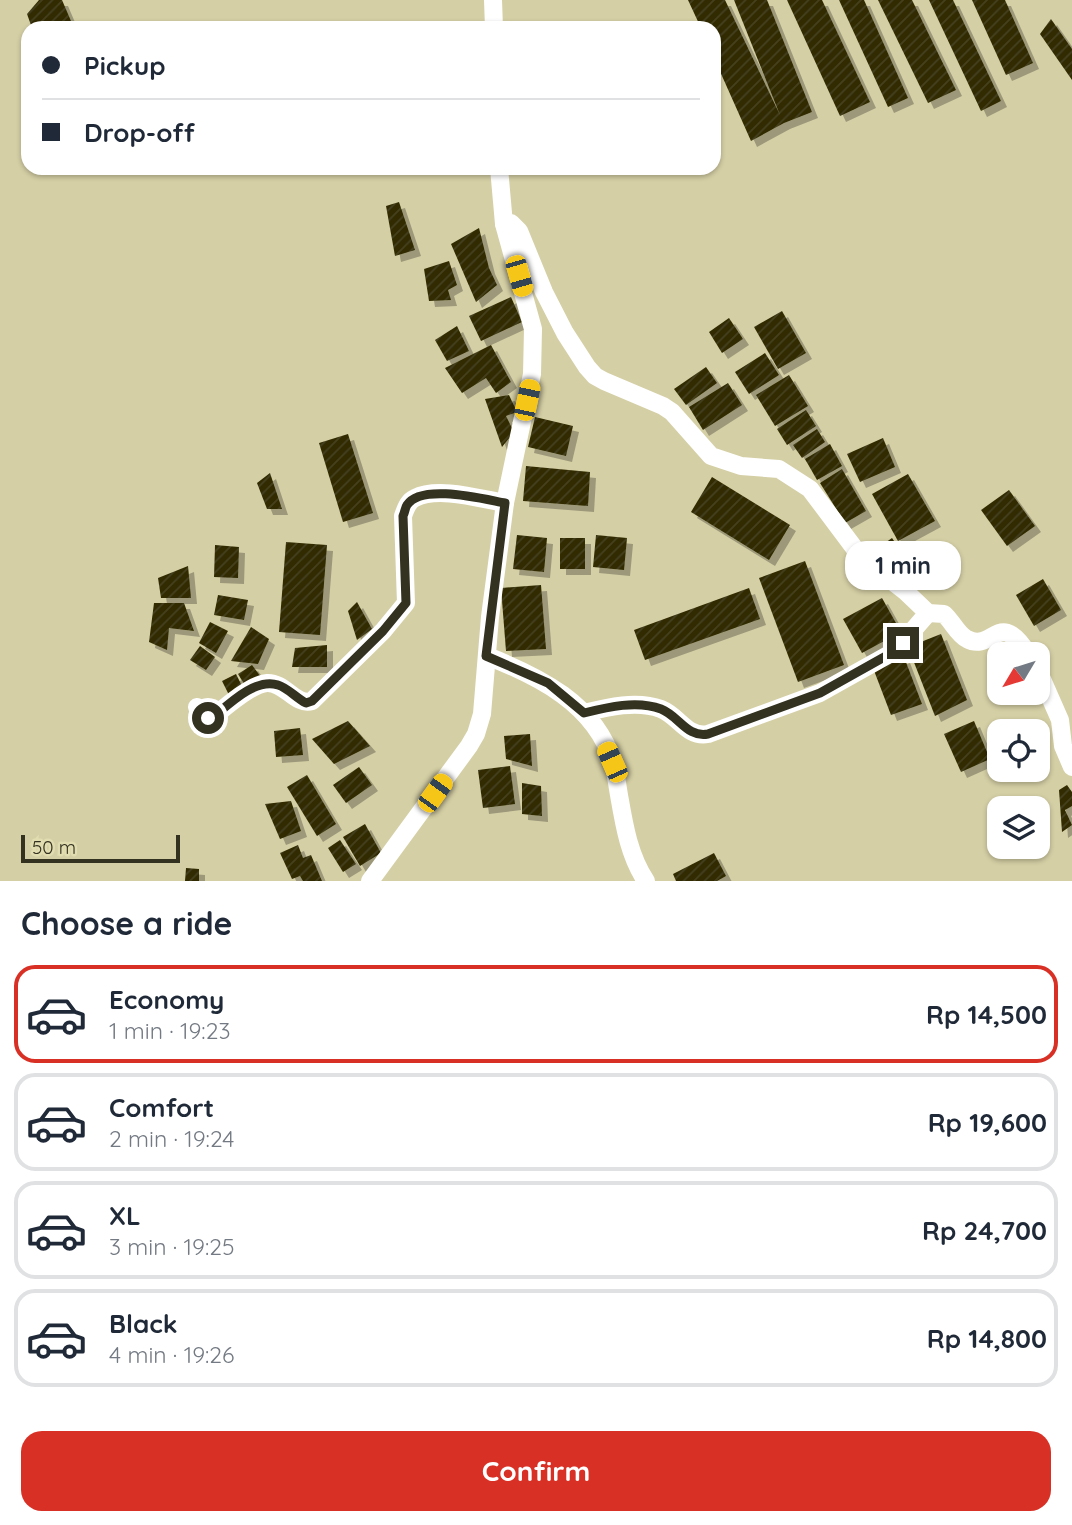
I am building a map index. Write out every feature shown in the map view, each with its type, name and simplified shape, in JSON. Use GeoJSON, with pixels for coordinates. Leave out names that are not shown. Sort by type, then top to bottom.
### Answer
{"type":"FeatureCollection","features":[{"type":"Feature","properties":{"kind":"street"},"geometry":{"type":"LineString","coordinates":[[493,0],[494,21]]}},
{"type":"Feature","properties":{"kind":"street"},"geometry":{"type":"LineString","coordinates":[[370,881],[469,746],[482,715],[486,656],[505,503],[534,355],[533,328],[504,224],[500,175]]}},
{"type":"Feature","properties":{"kind":"street"},"geometry":{"type":"LineString","coordinates":[[504,224],[511,223],[519,231],[544,292],[565,333],[595,376],[672,412],[711,456],[741,466],[779,469],[810,489],[861,557],[928,613],[944,614],[966,639],[976,641],[1005,632],[1012,634],[1018,642]]}},
{"type":"Feature","properties":{"kind":"street"},"geometry":{"type":"LineString","coordinates":[[197,707],[211,719],[255,686],[267,683],[278,685],[306,703],[312,701],[383,631],[406,603],[403,516],[407,504],[421,496],[441,493],[505,503]]}},
{"type":"Feature","properties":{"kind":"street"},"geometry":{"type":"LineString","coordinates":[[584,713],[611,706],[659,708],[690,732],[708,734],[820,693],[895,651],[928,613]]}},
{"type":"Feature","properties":{"kind":"street"},"geometry":{"type":"LineString","coordinates":[[486,656],[548,683],[584,713],[602,738],[612,762],[624,824],[646,881]]}},
{"type":"Feature","properties":{"kind":"street"},"geometry":{"type":"LineString","coordinates":[[1050,697],[1060,720],[1061,740],[1072,767]]}},
{"type":"Feature","properties":{"kind":"building"},"geometry":{"type":"Polygon","coordinates":[[[39,0],[62,0],[71,21],[30,21],[27,14],[39,0]]]}},
{"type":"Feature","properties":{"kind":"building"},"geometry":{"type":"Polygon","coordinates":[[[688,0],[725,0],[780,115],[734,0],[767,0],[812,112],[751,141],[721,74],[721,21],[698,21],[688,0]]]}},
{"type":"Feature","properties":{"kind":"building"},"geometry":{"type":"Polygon","coordinates":[[[787,0],[822,0],[870,102],[840,116],[787,0]]]}},
{"type":"Feature","properties":{"kind":"building"},"geometry":{"type":"Polygon","coordinates":[[[839,0],[864,0],[908,98],[888,107],[839,0]]]}},
{"type":"Feature","properties":{"kind":"building"},"geometry":{"type":"Polygon","coordinates":[[[878,0],[912,0],[956,90],[928,103],[878,0]]]}},
{"type":"Feature","properties":{"kind":"building"},"geometry":{"type":"Polygon","coordinates":[[[929,0],[953,0],[1001,101],[981,111],[929,0]]]}},
{"type":"Feature","properties":{"kind":"building"},"geometry":{"type":"Polygon","coordinates":[[[972,0],[1005,0],[1033,63],[1006,75],[972,0]]]}},
{"type":"Feature","properties":{"kind":"building"},"geometry":{"type":"Polygon","coordinates":[[[1051,19],[1072,49],[1072,80],[1040,34],[1051,19]]]}},
{"type":"Feature","properties":{"kind":"building"},"geometry":{"type":"Polygon","coordinates":[[[399,202],[415,250],[395,256],[386,206],[399,202]]]}},
{"type":"Feature","properties":{"kind":"building"},"geometry":{"type":"Polygon","coordinates":[[[479,228],[489,268],[497,285],[476,302],[451,244],[479,228]]]}},
{"type":"Feature","properties":{"kind":"building"},"geometry":{"type":"Polygon","coordinates":[[[449,261],[457,285],[448,290],[451,300],[429,301],[424,269],[449,261]]]}},
{"type":"Feature","properties":{"kind":"building"},"geometry":{"type":"Polygon","coordinates":[[[511,297],[522,322],[481,341],[469,316],[511,297]]]}},
{"type":"Feature","properties":{"kind":"building"},"geometry":{"type":"Polygon","coordinates":[[[782,311],[806,353],[778,369],[754,327],[782,311]]]}},
{"type":"Feature","properties":{"kind":"building"},"geometry":{"type":"Polygon","coordinates":[[[729,318],[743,339],[722,353],[709,332],[729,318]]]}},
{"type":"Feature","properties":{"kind":"building"},"geometry":{"type":"Polygon","coordinates":[[[457,326],[469,351],[447,361],[435,340],[457,326]]]}},
{"type":"Feature","properties":{"kind":"building"},"geometry":{"type":"Polygon","coordinates":[[[491,345],[511,382],[496,393],[486,378],[462,393],[445,368],[491,345]]]}},
{"type":"Feature","properties":{"kind":"building"},"geometry":{"type":"Polygon","coordinates":[[[765,353],[779,375],[749,394],[735,372],[765,353]]]}},
{"type":"Feature","properties":{"kind":"building"},"geometry":{"type":"Polygon","coordinates":[[[706,367],[717,383],[686,405],[674,389],[706,367]]]}},
{"type":"Feature","properties":{"kind":"building"},"geometry":{"type":"Polygon","coordinates":[[[789,375],[808,406],[775,426],[756,395],[789,375]]]}},
{"type":"Feature","properties":{"kind":"building"},"geometry":{"type":"Polygon","coordinates":[[[728,383],[742,405],[703,430],[689,407],[728,383]]]}},
{"type":"Feature","properties":{"kind":"building"},"geometry":{"type":"Polygon","coordinates":[[[509,395],[517,412],[506,416],[514,432],[502,447],[485,399],[509,395]]]}},
{"type":"Feature","properties":{"kind":"building"},"geometry":{"type":"Polygon","coordinates":[[[806,410],[816,426],[787,445],[777,429],[806,410]]]}},
{"type":"Feature","properties":{"kind":"building"},"geometry":{"type":"Polygon","coordinates":[[[535,417],[573,426],[566,456],[528,447],[535,417]]]}},
{"type":"Feature","properties":{"kind":"building"},"geometry":{"type":"Polygon","coordinates":[[[817,429],[825,442],[802,458],[793,445],[817,429]]]}},
{"type":"Feature","properties":{"kind":"building"},"geometry":{"type":"Polygon","coordinates":[[[348,434],[373,513],[343,522],[319,443],[348,434]]]}},
{"type":"Feature","properties":{"kind":"building"},"geometry":{"type":"Polygon","coordinates":[[[883,438],[895,467],[860,482],[847,454],[883,438]]]}},
{"type":"Feature","properties":{"kind":"building"},"geometry":{"type":"Polygon","coordinates":[[[830,444],[842,466],[817,480],[805,459],[830,444]]]}},
{"type":"Feature","properties":{"kind":"building"},"geometry":{"type":"Polygon","coordinates":[[[526,466],[590,472],[588,506],[523,501],[526,466]]]}},
{"type":"Feature","properties":{"kind":"building"},"geometry":{"type":"Polygon","coordinates":[[[842,469],[866,511],[845,523],[820,483],[842,469]]]}},
{"type":"Feature","properties":{"kind":"building"},"geometry":{"type":"Polygon","coordinates":[[[270,473],[282,509],[267,509],[257,483],[270,473]]]}},
{"type":"Feature","properties":{"kind":"building"},"geometry":{"type":"Polygon","coordinates":[[[908,474],[935,521],[898,541],[872,494],[908,474]]]}},
{"type":"Feature","properties":{"kind":"building"},"geometry":{"type":"Polygon","coordinates":[[[712,477],[790,525],[769,560],[691,512],[712,477]]]}},
{"type":"Feature","properties":{"kind":"building"},"geometry":{"type":"Polygon","coordinates":[[[1009,490],[1035,526],[1007,546],[981,510],[1009,490]]]}},
{"type":"Feature","properties":{"kind":"building"},"geometry":{"type":"Polygon","coordinates":[[[517,535],[547,538],[544,572],[513,569],[517,535]]]}},
{"type":"Feature","properties":{"kind":"building"},"geometry":{"type":"Polygon","coordinates":[[[596,535],[627,538],[624,570],[593,567],[596,535]]]}},
{"type":"Feature","properties":{"kind":"building"},"geometry":{"type":"Polygon","coordinates":[[[560,538],[585,538],[585,569],[560,569],[560,538]]]}},
{"type":"Feature","properties":{"kind":"building"},"geometry":{"type":"Polygon","coordinates":[[[892,538],[907,560],[887,573],[872,552],[892,538]]]}},
{"type":"Feature","properties":{"kind":"building"},"geometry":{"type":"Polygon","coordinates":[[[286,542],[327,545],[320,635],[279,632],[286,542]]]}},
{"type":"Feature","properties":{"kind":"building"},"geometry":{"type":"Polygon","coordinates":[[[215,545],[239,547],[238,578],[214,577],[215,545]]]}},
{"type":"Feature","properties":{"kind":"building"},"geometry":{"type":"Polygon","coordinates":[[[805,561],[844,665],[798,682],[759,578],[805,561]]]}},
{"type":"Feature","properties":{"kind":"building"},"geometry":{"type":"Polygon","coordinates":[[[188,566],[191,598],[161,598],[158,578],[188,566]]]}},
{"type":"Feature","properties":{"kind":"building"},"geometry":{"type":"Polygon","coordinates":[[[1043,579],[1061,610],[1034,626],[1016,595],[1043,579]]]}},
{"type":"Feature","properties":{"kind":"building"},"geometry":{"type":"Polygon","coordinates":[[[541,585],[546,649],[506,651],[501,588],[541,585]]]}},
{"type":"Feature","properties":{"kind":"building"},"geometry":{"type":"Polygon","coordinates":[[[749,588],[760,619],[645,660],[634,630],[749,588]]]}},
{"type":"Feature","properties":{"kind":"building"},"geometry":{"type":"Polygon","coordinates":[[[218,595],[248,600],[244,620],[214,615],[218,595]]]}},
{"type":"Feature","properties":{"kind":"building"},"geometry":{"type":"Polygon","coordinates":[[[882,598],[901,632],[862,653],[843,619],[882,598]]]}},
{"type":"Feature","properties":{"kind":"building"},"geometry":{"type":"Polygon","coordinates":[[[357,602],[372,629],[357,640],[348,611],[357,602]]]}},
{"type":"Feature","properties":{"kind":"building"},"geometry":{"type":"Polygon","coordinates":[[[154,603],[184,603],[194,631],[169,628],[167,650],[149,642],[154,603]]]}},
{"type":"Feature","properties":{"kind":"building"},"geometry":{"type":"Polygon","coordinates":[[[210,622],[228,631],[216,653],[199,643],[210,622]]]}},
{"type":"Feature","properties":{"kind":"building"},"geometry":{"type":"Polygon","coordinates":[[[251,627],[269,639],[258,664],[231,661],[251,627]]]}},
{"type":"Feature","properties":{"kind":"building"},"geometry":{"type":"Polygon","coordinates":[[[941,634],[967,700],[935,716],[908,647],[941,634]]]}},
{"type":"Feature","properties":{"kind":"building"},"geometry":{"type":"Polygon","coordinates":[[[327,645],[327,667],[292,667],[295,648],[327,645]]]}},
{"type":"Feature","properties":{"kind":"building"},"geometry":{"type":"Polygon","coordinates":[[[200,646],[215,657],[206,670],[190,660],[200,646]]]}},
{"type":"Feature","properties":{"kind":"building"},"geometry":{"type":"Polygon","coordinates":[[[904,657],[922,704],[891,715],[873,668],[904,657]]]}},
{"type":"Feature","properties":{"kind":"building"},"geometry":{"type":"Polygon","coordinates":[[[252,665],[261,677],[246,687],[238,674],[252,665]]]}},
{"type":"Feature","properties":{"kind":"building"},"geometry":{"type":"Polygon","coordinates":[[[236,674],[244,690],[230,697],[222,681],[236,674]]]}},
{"type":"Feature","properties":{"kind":"building"},"geometry":{"type":"Polygon","coordinates":[[[348,721],[370,746],[334,764],[312,739],[348,721]]]}},
{"type":"Feature","properties":{"kind":"building"},"geometry":{"type":"Polygon","coordinates":[[[974,721],[987,752],[987,760],[961,772],[944,734],[974,721]]]}},
{"type":"Feature","properties":{"kind":"building"},"geometry":{"type":"Polygon","coordinates":[[[300,728],[303,755],[276,757],[274,731],[300,728]]]}},
{"type":"Feature","properties":{"kind":"building"},"geometry":{"type":"Polygon","coordinates":[[[530,734],[532,766],[506,759],[504,736],[530,734]]]}},
{"type":"Feature","properties":{"kind":"building"},"geometry":{"type":"Polygon","coordinates":[[[510,766],[515,804],[483,808],[478,770],[510,766]]]}},
{"type":"Feature","properties":{"kind":"building"},"geometry":{"type":"Polygon","coordinates":[[[359,767],[372,785],[346,803],[333,785],[359,767]]]}},
{"type":"Feature","properties":{"kind":"building"},"geometry":{"type":"Polygon","coordinates":[[[307,775],[336,824],[317,836],[287,787],[307,775]]]}},
{"type":"Feature","properties":{"kind":"building"},"geometry":{"type":"Polygon","coordinates":[[[522,783],[541,786],[542,816],[522,814],[522,783]]]}},
{"type":"Feature","properties":{"kind":"building"},"geometry":{"type":"Polygon","coordinates":[[[1067,785],[1072,792],[1072,806],[1065,810],[1072,825],[1062,832],[1059,790],[1067,785]]]}},
{"type":"Feature","properties":{"kind":"building"},"geometry":{"type":"Polygon","coordinates":[[[291,801],[301,831],[280,839],[265,804],[291,801]]]}},
{"type":"Feature","properties":{"kind":"building"},"geometry":{"type":"Polygon","coordinates":[[[365,824],[381,853],[360,866],[343,837],[365,824]]]}},
{"type":"Feature","properties":{"kind":"building"},"geometry":{"type":"Polygon","coordinates":[[[340,840],[356,864],[343,872],[328,848],[340,840]]]}},
{"type":"Feature","properties":{"kind":"building"},"geometry":{"type":"Polygon","coordinates":[[[298,845],[303,858],[311,855],[322,881],[303,881],[300,876],[292,879],[280,853],[298,845]]]}},
{"type":"Feature","properties":{"kind":"building"},"geometry":{"type":"Polygon","coordinates":[[[714,853],[726,876],[717,881],[676,881],[673,874],[714,853]]]}},
{"type":"Feature","properties":{"kind":"building"},"geometry":{"type":"Polygon","coordinates":[[[186,868],[199,869],[199,881],[185,881],[186,868]]]}},
{"type":"Feature","properties":{"kind":"route"},"geometry":{"type":"LineString","coordinates":[[208,718],[211,719],[255,686],[267,683],[278,685],[306,703],[312,701],[383,631],[406,603],[403,516],[407,504],[415,498],[441,493],[505,503],[486,656],[548,683],[584,713],[611,706],[659,708],[669,713],[690,732],[708,734],[820,693],[895,651],[903,643]]}}]}
